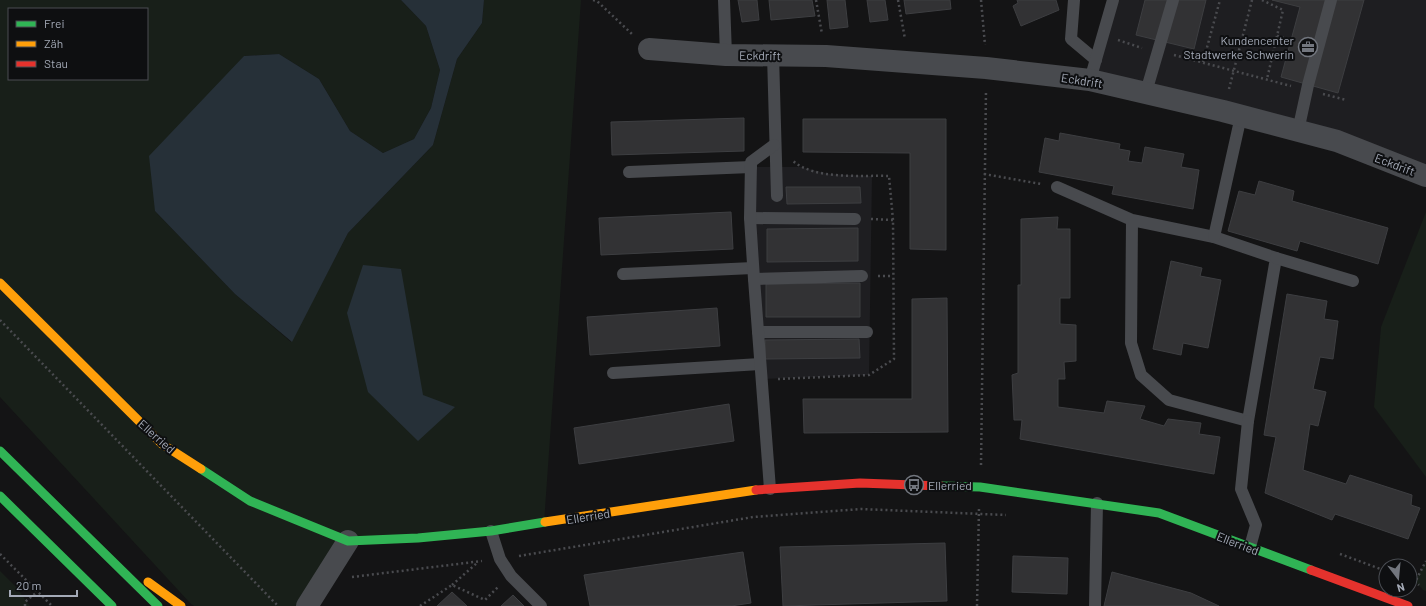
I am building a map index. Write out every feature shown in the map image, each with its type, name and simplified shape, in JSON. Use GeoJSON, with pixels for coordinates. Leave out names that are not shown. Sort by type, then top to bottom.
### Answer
{"type":"FeatureCollection","features":[{"type":"Feature","properties":{"kind":"main road","name":"Ellerried"},"geometry":{"type":"LineString","coordinates":[[0,283],[162,444],[250,501],[348,541],[418,538],[491,532],[737,492],[770,489],[860,483],[980,487],[1159,513],[1408,606]]}},
{"type":"Feature","properties":{"kind":"main road"},"geometry":{"type":"LineString","coordinates":[[0,451],[158,606]]}},
{"type":"Feature","properties":{"kind":"main road"},"geometry":{"type":"LineString","coordinates":[[0,496],[112,606]]}},
{"type":"Feature","properties":{"kind":"main road"},"geometry":{"type":"LineString","coordinates":[[91,540],[181,606]]}},
{"type":"Feature","properties":{"kind":"street","name":"Eckdrift"},"geometry":{"type":"LineString","coordinates":[[649,50],[726,55],[826,56],[986,68],[1093,70],[1146,92],[1337,141],[1426,176]]}},
{"type":"Feature","properties":{"kind":"street"},"geometry":{"type":"LineString","coordinates":[[307,606],[348,541]]}},
{"type":"Feature","properties":{"kind":"lane","name":"Eckdrift"},"geometry":{"type":"LineString","coordinates":[[724,0],[726,55]]}},
{"type":"Feature","properties":{"kind":"lane"},"geometry":{"type":"LineString","coordinates":[[1074,0],[1071,39],[1093,70]]}},
{"type":"Feature","properties":{"kind":"lane"},"geometry":{"type":"LineString","coordinates":[[1093,70],[1104,36],[1113,0]]}},
{"type":"Feature","properties":{"kind":"lane"},"geometry":{"type":"LineString","coordinates":[[1146,92],[1173,0]]}},
{"type":"Feature","properties":{"kind":"lane"},"geometry":{"type":"LineString","coordinates":[[1298,131],[1308,85],[1331,0]]}},
{"type":"Feature","properties":{"kind":"lane"},"geometry":{"type":"LineString","coordinates":[[773,56],[774,145],[777,196]]}},
{"type":"Feature","properties":{"kind":"lane"},"geometry":{"type":"LineString","coordinates":[[1214,237],[1232,114]]}},
{"type":"Feature","properties":{"kind":"lane"},"geometry":{"type":"LineString","coordinates":[[770,489],[750,218],[751,162],[774,145]]}},
{"type":"Feature","properties":{"kind":"lane"},"geometry":{"type":"LineString","coordinates":[[629,172],[751,167]]}},
{"type":"Feature","properties":{"kind":"lane"},"geometry":{"type":"LineString","coordinates":[[1057,187],[1132,220],[1214,237],[1276,258],[1353,281]]}},
{"type":"Feature","properties":{"kind":"lane"},"geometry":{"type":"LineString","coordinates":[[750,218],[855,219]]}},
{"type":"Feature","properties":{"kind":"lane"},"geometry":{"type":"LineString","coordinates":[[1132,220],[1131,343],[1141,376],[1169,400],[1248,421]]}},
{"type":"Feature","properties":{"kind":"lane"},"geometry":{"type":"LineString","coordinates":[[1250,547],[1256,525],[1241,489],[1248,421],[1276,258]]}},
{"type":"Feature","properties":{"kind":"lane"},"geometry":{"type":"LineString","coordinates":[[622,274],[862,276]]}},
{"type":"Feature","properties":{"kind":"lane"},"geometry":{"type":"LineString","coordinates":[[758,332],[867,332]]}},
{"type":"Feature","properties":{"kind":"lane"},"geometry":{"type":"LineString","coordinates":[[613,373],[760,364]]}},
{"type":"Feature","properties":{"kind":"lane"},"geometry":{"type":"LineString","coordinates":[[1095,606],[1097,503]]}},
{"type":"Feature","properties":{"kind":"lane"},"geometry":{"type":"LineString","coordinates":[[491,532],[500,559],[511,576],[541,606]]}},
{"type":"Feature","properties":{"kind":"path"},"geometry":{"type":"LineString","coordinates":[[593,0],[597,1],[649,50]]}},
{"type":"Feature","properties":{"kind":"path"},"geometry":{"type":"LineString","coordinates":[[816,0],[826,56]]}},
{"type":"Feature","properties":{"kind":"path"},"geometry":{"type":"LineString","coordinates":[[898,0],[910,62]]}},
{"type":"Feature","properties":{"kind":"path"},"geometry":{"type":"LineString","coordinates":[[977,606],[986,68],[981,0]]}},
{"type":"Feature","properties":{"kind":"path"},"geometry":{"type":"LineString","coordinates":[[1203,62],[1220,0]]}},
{"type":"Feature","properties":{"kind":"path"},"geometry":{"type":"LineString","coordinates":[[1232,114],[1234,70],[1252,0]]}},
{"type":"Feature","properties":{"kind":"path"},"geometry":{"type":"LineString","coordinates":[[1262,0],[1284,10],[1266,79]]}},
{"type":"Feature","properties":{"kind":"path"},"geometry":{"type":"LineString","coordinates":[[1104,36],[1148,49]]}},
{"type":"Feature","properties":{"kind":"path"},"geometry":{"type":"LineString","coordinates":[[1277,36],[1291,40]]}},
{"type":"Feature","properties":{"kind":"path"},"geometry":{"type":"LineString","coordinates":[[1170,54],[1291,85]]}},
{"type":"Feature","properties":{"kind":"path"},"geometry":{"type":"LineString","coordinates":[[1319,92],[1346,100]]}},
{"type":"Feature","properties":{"kind":"path"},"geometry":{"type":"LineString","coordinates":[[984,174],[1057,187]]}},
{"type":"Feature","properties":{"kind":"path"},"geometry":{"type":"LineString","coordinates":[[855,219],[893,220]]}},
{"type":"Feature","properties":{"kind":"path"},"geometry":{"type":"LineString","coordinates":[[0,320],[278,606]]}},
{"type":"Feature","properties":{"kind":"path"},"geometry":{"type":"LineString","coordinates":[[350,577],[500,559],[753,517],[861,510],[1010,515]]}},
{"type":"Feature","properties":{"kind":"path"},"geometry":{"type":"LineString","coordinates":[[0,554],[52,606]]}},
{"type":"Feature","properties":{"kind":"path"},"geometry":{"type":"LineString","coordinates":[[452,585],[485,600],[511,576],[478,562]]}},
{"type":"Feature","properties":{"kind":"path"},"geometry":{"type":"LineString","coordinates":[[420,606],[452,585],[478,562]]}},
{"type":"Feature","properties":{"kind":"path"},"geometry":{"type":"LineString","coordinates":[[25,606],[25,602],[37,592]]}},
{"type":"Feature","properties":{"kind":"shaded area"},"geometry":{"type":"Polygon","coordinates":[[[0,0],[401,0],[426,26],[440,70],[431,108],[414,139],[383,153],[350,131],[319,79],[279,54],[244,56],[155,211],[235,294],[291,342],[348,233],[433,145],[457,59],[482,23],[484,0],[581,0],[544,523],[348,541],[307,606],[194,606],[0,397],[0,0]]]}},
{"type":"Feature","properties":{"kind":"shaded area"},"geometry":{"type":"Polygon","coordinates":[[[401,0],[484,0],[482,23],[457,59],[433,145],[348,233],[292,342],[235,294],[155,211],[149,156],[244,56],[279,54],[319,79],[350,131],[383,153],[414,139],[431,108],[440,70],[426,26],[401,0]]]}},
{"type":"Feature","properties":{"kind":"shaded area"},"geometry":{"type":"Polygon","coordinates":[[[1114,0],[1426,0],[1426,165],[1095,74],[1114,0]]]}},
{"type":"Feature","properties":{"kind":"shaded area"},"geometry":{"type":"Polygon","coordinates":[[[751,167],[800,167],[829,174],[872,176],[869,375],[760,379],[751,167]]]}},
{"type":"Feature","properties":{"kind":"shaded area"},"geometry":{"type":"Polygon","coordinates":[[[1426,212],[1426,477],[1374,407],[1381,327],[1426,212]]]}},
{"type":"Feature","properties":{"kind":"shaded area"},"geometry":{"type":"Polygon","coordinates":[[[363,265],[401,269],[423,395],[455,407],[418,441],[368,392],[347,313],[363,265]]]}},
{"type":"Feature","properties":{"kind":"shaded area"},"geometry":{"type":"Polygon","coordinates":[[[1426,561],[1426,591],[1418,584],[1418,576],[1426,561]]]}},
{"type":"Feature","properties":{"kind":"shaded area"},"geometry":{"type":"Polygon","coordinates":[[[0,571],[16,587],[30,606],[0,606],[0,571]]]}},
{"type":"Feature","properties":{"kind":"building"},"geometry":{"type":"Polygon","coordinates":[[[738,0],[757,0],[759,20],[742,22],[738,0]]]}},
{"type":"Feature","properties":{"kind":"building"},"geometry":{"type":"Polygon","coordinates":[[[769,0],[812,0],[815,16],[771,20],[769,0]]]}},
{"type":"Feature","properties":{"kind":"building"},"geometry":{"type":"Polygon","coordinates":[[[827,0],[845,0],[848,27],[830,29],[827,0]]]}},
{"type":"Feature","properties":{"kind":"building"},"geometry":{"type":"Polygon","coordinates":[[[867,0],[885,0],[888,20],[870,22],[867,0]]]}},
{"type":"Feature","properties":{"kind":"building"},"geometry":{"type":"Polygon","coordinates":[[[904,0],[950,0],[951,9],[906,14],[904,0]]]}},
{"type":"Feature","properties":{"kind":"building"},"geometry":{"type":"Polygon","coordinates":[[[1017,0],[1056,0],[1059,10],[1021,26],[1013,6],[1018,3],[1017,0]]]}},
{"type":"Feature","properties":{"kind":"building"},"geometry":{"type":"Polygon","coordinates":[[[1145,0],[1206,0],[1194,49],[1136,35],[1145,0]]]}},
{"type":"Feature","properties":{"kind":"building"},"geometry":{"type":"Polygon","coordinates":[[[1272,0],[1364,0],[1338,93],[1281,77],[1300,7],[1272,0]]]}},
{"type":"Feature","properties":{"kind":"building"},"geometry":{"type":"Polygon","coordinates":[[[744,118],[744,151],[612,155],[611,122],[744,118]]]}},
{"type":"Feature","properties":{"kind":"building"},"geometry":{"type":"Polygon","coordinates":[[[803,119],[946,119],[946,250],[910,249],[910,153],[803,152],[803,119]]]}},
{"type":"Feature","properties":{"kind":"building"},"geometry":{"type":"Polygon","coordinates":[[[1060,133],[1120,144],[1119,149],[1130,151],[1128,161],[1142,163],[1145,147],[1184,154],[1181,167],[1199,170],[1193,209],[1112,194],[1114,186],[1039,172],[1045,138],[1059,141],[1060,133]]]}},
{"type":"Feature","properties":{"kind":"building"},"geometry":{"type":"Polygon","coordinates":[[[1259,181],[1294,191],[1292,201],[1388,228],[1378,264],[1300,241],[1297,251],[1228,231],[1239,191],[1255,195],[1259,181]]]}},
{"type":"Feature","properties":{"kind":"building"},"geometry":{"type":"Polygon","coordinates":[[[786,187],[860,187],[861,203],[787,204],[786,187]]]}},
{"type":"Feature","properties":{"kind":"building"},"geometry":{"type":"Polygon","coordinates":[[[731,212],[733,249],[601,255],[599,218],[731,212]]]}},
{"type":"Feature","properties":{"kind":"building"},"geometry":{"type":"Polygon","coordinates":[[[1058,217],[1057,229],[1070,229],[1070,298],[1060,298],[1060,324],[1076,325],[1076,361],[1064,362],[1065,379],[1058,379],[1058,407],[1104,413],[1107,401],[1145,406],[1140,419],[1164,426],[1168,419],[1201,423],[1199,434],[1220,437],[1214,474],[1020,439],[1022,420],[1014,420],[1012,375],[1018,373],[1018,285],[1021,285],[1021,219],[1058,217]]]}},
{"type":"Feature","properties":{"kind":"building"},"geometry":{"type":"Polygon","coordinates":[[[858,228],[858,261],[767,262],[767,229],[858,228]]]}},
{"type":"Feature","properties":{"kind":"building"},"geometry":{"type":"Polygon","coordinates":[[[1171,261],[1202,268],[1200,276],[1221,280],[1208,348],[1183,343],[1181,355],[1153,349],[1171,261]]]}},
{"type":"Feature","properties":{"kind":"building"},"geometry":{"type":"Polygon","coordinates":[[[860,283],[860,317],[766,317],[766,284],[860,283]]]}},
{"type":"Feature","properties":{"kind":"building"},"geometry":{"type":"Polygon","coordinates":[[[1287,294],[1327,301],[1324,319],[1338,321],[1333,359],[1320,357],[1313,389],[1326,392],[1318,426],[1310,424],[1303,470],[1346,484],[1350,475],[1412,495],[1411,505],[1420,508],[1408,539],[1335,514],[1332,520],[1265,493],[1276,437],[1264,435],[1287,294]]]}},
{"type":"Feature","properties":{"kind":"building"},"geometry":{"type":"Polygon","coordinates":[[[947,298],[948,432],[804,433],[803,399],[912,399],[912,299],[947,298]]]}},
{"type":"Feature","properties":{"kind":"building"},"geometry":{"type":"Polygon","coordinates":[[[717,308],[720,346],[590,355],[587,317],[717,308]]]}},
{"type":"Feature","properties":{"kind":"building"},"geometry":{"type":"Polygon","coordinates":[[[859,339],[860,358],[765,359],[765,340],[859,339]]]}},
{"type":"Feature","properties":{"kind":"building"},"geometry":{"type":"Polygon","coordinates":[[[729,404],[734,441],[579,464],[574,428],[729,404]]]}},
{"type":"Feature","properties":{"kind":"building"},"geometry":{"type":"Polygon","coordinates":[[[945,543],[947,601],[783,606],[780,547],[945,543]]]}},
{"type":"Feature","properties":{"kind":"building"},"geometry":{"type":"Polygon","coordinates":[[[743,552],[751,603],[731,606],[590,606],[584,575],[743,552]]]}},
{"type":"Feature","properties":{"kind":"building"},"geometry":{"type":"Polygon","coordinates":[[[1013,556],[1068,558],[1067,594],[1012,592],[1013,556]]]}},
{"type":"Feature","properties":{"kind":"building"},"geometry":{"type":"Polygon","coordinates":[[[1112,572],[1191,593],[1219,606],[1104,606],[1112,572]]]}},
{"type":"Feature","properties":{"kind":"building"},"geometry":{"type":"Polygon","coordinates":[[[452,592],[467,606],[437,606],[452,592]]]}},
{"type":"Feature","properties":{"kind":"building"},"geometry":{"type":"Polygon","coordinates":[[[513,595],[524,606],[501,606],[513,595]]]}},
{"type":"Feature","properties":{"kind":"traffic: fast"},"geometry":{"type":"LineString","coordinates":[[0,451],[158,606]]}},
{"type":"Feature","properties":{"kind":"traffic: fast"},"geometry":{"type":"LineString","coordinates":[[201,469],[250,501],[348,541],[418,538],[491,531],[545,522]]}},
{"type":"Feature","properties":{"kind":"traffic: fast"},"geometry":{"type":"LineString","coordinates":[[941,486],[980,487],[1159,513],[1311,570]]}},
{"type":"Feature","properties":{"kind":"traffic: fast"},"geometry":{"type":"LineString","coordinates":[[0,496],[112,606]]}},
{"type":"Feature","properties":{"kind":"traffic: slow"},"geometry":{"type":"LineString","coordinates":[[0,283],[162,444],[201,469]]}},
{"type":"Feature","properties":{"kind":"traffic: slow"},"geometry":{"type":"LineString","coordinates":[[545,522],[756,490]]}},
{"type":"Feature","properties":{"kind":"traffic: slow"},"geometry":{"type":"LineString","coordinates":[[148,582],[181,606]]}},
{"type":"Feature","properties":{"kind":"traffic: jam"},"geometry":{"type":"LineString","coordinates":[[756,490],[860,483],[941,486]]}},
{"type":"Feature","properties":{"kind":"traffic: jam"},"geometry":{"type":"LineString","coordinates":[[1311,570],[1408,606]]}},
{"type":"Feature","properties":{"kind":"place","name":"Kundencenter Stadtwerke Schwerin"},"geometry":{"type":"Point","coordinates":[1308,47]}},
{"type":"Feature","properties":{"kind":"place","name":"Ellerried"},"geometry":{"type":"Point","coordinates":[914,485]}}]}
